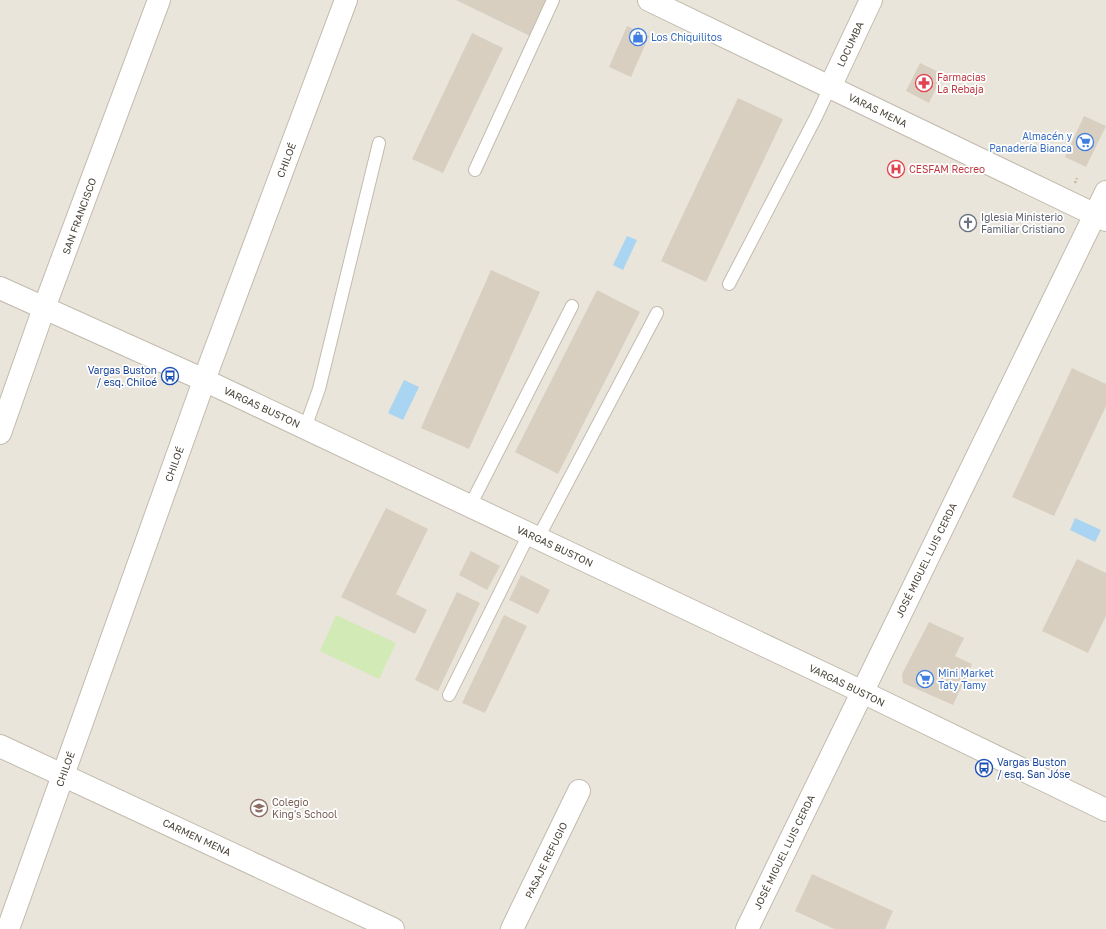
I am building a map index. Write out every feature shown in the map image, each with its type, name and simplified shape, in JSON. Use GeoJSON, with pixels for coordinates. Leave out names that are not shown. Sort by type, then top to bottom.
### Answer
{"type":"FeatureCollection","features":[{"type":"Feature","properties":{"kind":"street","name":"SAN FRANCISCO"},"geometry":{"type":"LineString","coordinates":[[0,433],[44,308],[159,0]]}},
{"type":"Feature","properties":{"kind":"street","name":"CHILOÉ"},"geometry":{"type":"LineString","coordinates":[[8,929],[204,380],[346,0]]}},
{"type":"Feature","properties":{"kind":"street","name":"VARAS MENA"},"geometry":{"type":"LineString","coordinates":[[649,0],[1101,217]]}},
{"type":"Feature","properties":{"kind":"street","name":"LOCUMBA"},"geometry":{"type":"LineString","coordinates":[[830,87],[871,0]]}},
{"type":"Feature","properties":{"kind":"street","name":"JOSÉ MIGUEL LUIS CERDA"},"geometry":{"type":"LineString","coordinates":[[747,929],[862,692],[1101,217],[1106,192]]}},
{"type":"Feature","properties":{"kind":"street","name":"VARGAS BUSTON"},"geometry":{"type":"LineString","coordinates":[[0,288],[204,380],[862,692],[1106,810]]}},
{"type":"Feature","properties":{"kind":"street","name":"CARMEN MENA"},"geometry":{"type":"LineString","coordinates":[[0,746],[63,774],[393,929]]}},
{"type":"Feature","properties":{"kind":"street","name":"PASAJE REFUGIO"},"geometry":{"type":"LineString","coordinates":[[512,929],[579,791]]}},
{"type":"Feature","properties":{"kind":"lane"},"geometry":{"type":"LineString","coordinates":[[475,170],[553,0]]}},
{"type":"Feature","properties":{"kind":"lane"},"geometry":{"type":"LineString","coordinates":[[729,284],[816,117],[830,87]]}},
{"type":"Feature","properties":{"kind":"lane"},"geometry":{"type":"LineString","coordinates":[[305,428],[319,389],[379,143]]}},
{"type":"Feature","properties":{"kind":"lane"},"geometry":{"type":"LineString","coordinates":[[470,506],[572,306]]}},
{"type":"Feature","properties":{"kind":"lane"},"geometry":{"type":"LineString","coordinates":[[448,695],[657,313]]}},
{"type":"Feature","properties":{"kind":"shaded area"},"geometry":{"type":"Polygon","coordinates":[[[0,0],[1106,0],[1106,929],[0,929],[0,0]]]}},
{"type":"Feature","properties":{"kind":"green space"},"geometry":{"type":"Polygon","coordinates":[[[336,615],[396,643],[379,679],[320,651],[336,615]]]}},
{"type":"Feature","properties":{"kind":"water"},"geometry":{"type":"Polygon","coordinates":[[[627,236],[637,240],[623,270],[613,265],[627,236]]]}},
{"type":"Feature","properties":{"kind":"water"},"geometry":{"type":"Polygon","coordinates":[[[404,380],[419,387],[403,420],[388,413],[404,380]]]}},
{"type":"Feature","properties":{"kind":"water"},"geometry":{"type":"Polygon","coordinates":[[[1075,518],[1101,530],[1095,542],[1070,530],[1075,518]]]}},
{"type":"Feature","properties":{"kind":"building"},"geometry":{"type":"Polygon","coordinates":[[[456,0],[548,0],[530,36],[456,0]]]}},
{"type":"Feature","properties":{"kind":"building"},"geometry":{"type":"Polygon","coordinates":[[[627,26],[649,36],[631,77],[609,67],[627,26]]]}},
{"type":"Feature","properties":{"kind":"building"},"geometry":{"type":"Polygon","coordinates":[[[472,33],[503,48],[443,173],[412,159],[472,33]]]}},
{"type":"Feature","properties":{"kind":"building","name":"Farmacias La Rebaja"},"geometry":{"type":"Polygon","coordinates":[[[920,63],[943,74],[929,103],[906,91],[920,63]]]}},
{"type":"Feature","properties":{"kind":"building"},"geometry":{"type":"Polygon","coordinates":[[[738,98],[783,119],[706,282],[661,261],[738,98]]]}},
{"type":"Feature","properties":{"kind":"building","name":"Almacén y Panadería Bianca"},"geometry":{"type":"Polygon","coordinates":[[[1084,116],[1106,126],[1086,167],[1065,157],[1084,116]]]}},
{"type":"Feature","properties":{"kind":"building"},"geometry":{"type":"Polygon","coordinates":[[[491,270],[540,292],[469,449],[421,428],[491,270]]]}},
{"type":"Feature","properties":{"kind":"building"},"geometry":{"type":"Polygon","coordinates":[[[597,290],[640,312],[558,474],[515,452],[597,290]]]}},
{"type":"Feature","properties":{"kind":"building"},"geometry":{"type":"Polygon","coordinates":[[[1072,368],[1106,384],[1106,406],[1054,516],[1012,497],[1072,368]]]}},
{"type":"Feature","properties":{"kind":"building"},"geometry":{"type":"Polygon","coordinates":[[[386,508],[428,529],[396,594],[427,610],[415,634],[341,597],[386,508]]]}},
{"type":"Feature","properties":{"kind":"building"},"geometry":{"type":"Polygon","coordinates":[[[471,551],[500,566],[487,590],[459,575],[471,551]]]}},
{"type":"Feature","properties":{"kind":"building"},"geometry":{"type":"Polygon","coordinates":[[[1077,559],[1106,573],[1106,616],[1088,653],[1042,631],[1077,559]]]}},
{"type":"Feature","properties":{"kind":"building"},"geometry":{"type":"Polygon","coordinates":[[[521,575],[550,590],[538,614],[509,600],[521,575]]]}},
{"type":"Feature","properties":{"kind":"building"},"geometry":{"type":"Polygon","coordinates":[[[457,592],[480,603],[438,691],[415,680],[457,592]]]}},
{"type":"Feature","properties":{"kind":"building"},"geometry":{"type":"Polygon","coordinates":[[[504,615],[527,626],[485,713],[462,703],[504,615]]]}},
{"type":"Feature","properties":{"kind":"building"},"geometry":{"type":"Polygon","coordinates":[[[929,622],[964,638],[955,656],[972,664],[953,705],[903,683],[902,674],[929,622]]]}},
{"type":"Feature","properties":{"kind":"building"},"geometry":{"type":"Polygon","coordinates":[[[812,874],[893,911],[885,929],[834,929],[795,911],[812,874]]]}},
{"type":"Feature","properties":{"kind":"place","name":"Los Chiquilitos"},"geometry":{"type":"Point","coordinates":[638,37]}},
{"type":"Feature","properties":{"kind":"place","name":"Farmacias La Rebaja"},"geometry":{"type":"Point","coordinates":[924,83]}},
{"type":"Feature","properties":{"kind":"place","name":"Almacén y Panadería Bianca"},"geometry":{"type":"Point","coordinates":[1085,142]}},
{"type":"Feature","properties":{"kind":"place","name":"CESFAM Recreo"},"geometry":{"type":"Point","coordinates":[896,169]}},
{"type":"Feature","properties":{"kind":"place","name":"Iglesia Ministerio Familiar Cristiano"},"geometry":{"type":"Point","coordinates":[968,223]}},
{"type":"Feature","properties":{"kind":"place","name":"Vargas Buston / esq. Chiloé"},"geometry":{"type":"Point","coordinates":[170,376]}},
{"type":"Feature","properties":{"kind":"place","name":"Mini Market Taty Tamy"},"geometry":{"type":"Point","coordinates":[925,679]}},
{"type":"Feature","properties":{"kind":"place","name":"Vargas Buston / esq. San Jóse"},"geometry":{"type":"Point","coordinates":[984,768]}},
{"type":"Feature","properties":{"kind":"place","name":"Colegio King's School"},"geometry":{"type":"Point","coordinates":[259,808]}}]}
